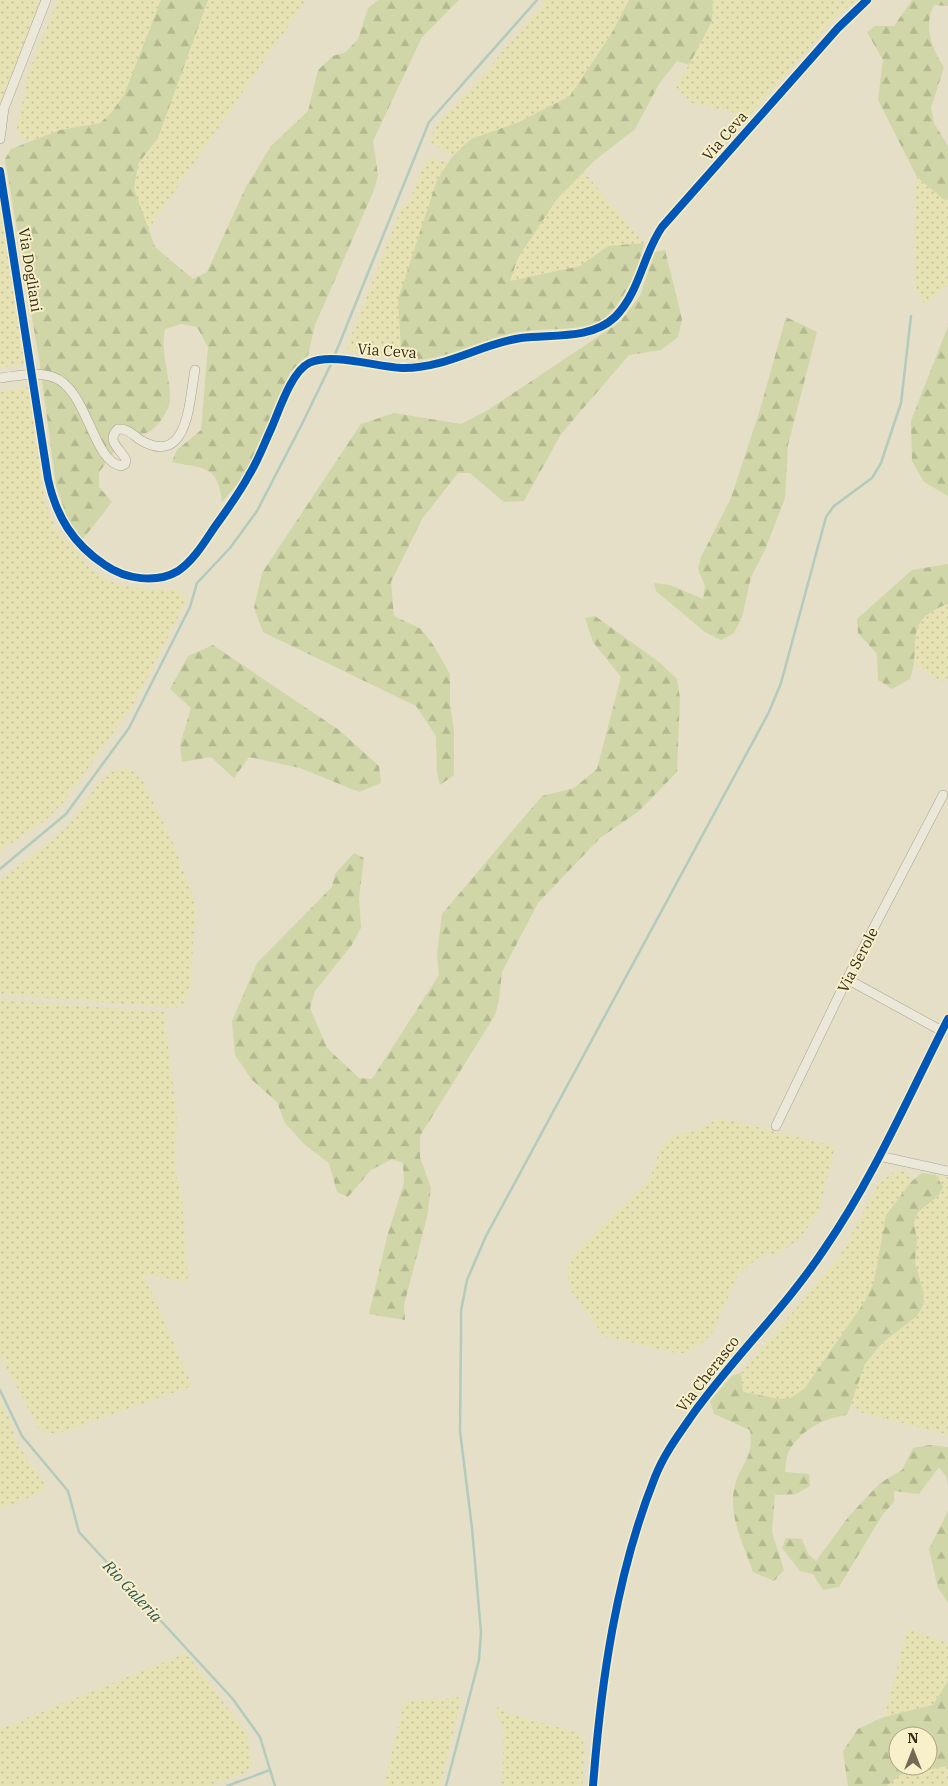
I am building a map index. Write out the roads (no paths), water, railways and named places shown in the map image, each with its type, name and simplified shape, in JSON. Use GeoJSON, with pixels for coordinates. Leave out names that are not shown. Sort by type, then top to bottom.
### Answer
{"type":"FeatureCollection","features":[{"type":"Feature","properties":{"kind":"street"},"geometry":{"type":"LineString","coordinates":[[0,139],[4,108],[46,0]]}},
{"type":"Feature","properties":{"kind":"street","name":"Via Ceva"},"geometry":{"type":"LineString","coordinates":[[32,374],[48,479],[56,507],[64,524],[85,550],[106,566],[122,574],[146,578],[163,577],[178,570],[201,548],[250,475],[297,374],[306,364],[324,360],[394,368],[432,366],[508,341],[583,332],[606,324],[620,311],[634,288],[643,271],[656,236],[662,227],[838,28],[867,0]]}},
{"type":"Feature","properties":{"kind":"street","name":"Via Dogliani"},"geometry":{"type":"LineString","coordinates":[[0,171],[32,374]]}},
{"type":"Feature","properties":{"kind":"street"},"geometry":{"type":"LineString","coordinates":[[0,378],[32,374],[52,376],[63,382],[81,405],[102,450],[114,463],[121,466],[125,464],[126,458],[116,447],[113,438],[118,429],[124,429],[155,446],[168,446],[176,441],[186,420],[194,370]]}},
{"type":"Feature","properties":{"kind":"street","name":"Via Serole"},"geometry":{"type":"LineString","coordinates":[[776,1126],[847,979],[943,795]]}},
{"type":"Feature","properties":{"kind":"street"},"geometry":{"type":"LineString","coordinates":[[847,979],[942,1031]]}},
{"type":"Feature","properties":{"kind":"street","name":"Via Cherasco"},"geometry":{"type":"LineString","coordinates":[[593,1786],[603,1677],[615,1617],[633,1542],[655,1476],[680,1433],[707,1395],[826,1248],[879,1156],[948,1019]]}},
{"type":"Feature","properties":{"kind":"street"},"geometry":{"type":"LineString","coordinates":[[879,1156],[948,1171]]}},
{"type":"Feature","properties":{"kind":"waterway"},"geometry":{"type":"LineString","coordinates":[[334,357],[429,122],[537,0]]}},
{"type":"Feature","properties":{"kind":"waterway"},"geometry":{"type":"LineString","coordinates":[[446,1786],[479,1660],[481,1632],[472,1528],[460,1431],[461,1311],[467,1280],[486,1236],[769,712],[781,683],[826,517],[834,506],[872,478],[881,463],[901,403],[911,316]]}},
{"type":"Feature","properties":{"kind":"waterway"},"geometry":{"type":"LineString","coordinates":[[0,869],[66,814],[129,728],[190,607],[197,583],[230,548],[257,511],[332,362]]}},
{"type":"Feature","properties":{"kind":"waterway","name":"Rio Galeria"},"geometry":{"type":"LineString","coordinates":[[0,1390],[22,1436],[68,1491],[79,1532],[232,1698],[260,1737],[275,1786]]}},
{"type":"Feature","properties":{"kind":"waterway"},"geometry":{"type":"LineString","coordinates":[[227,1786],[270,1770]]}}]}
